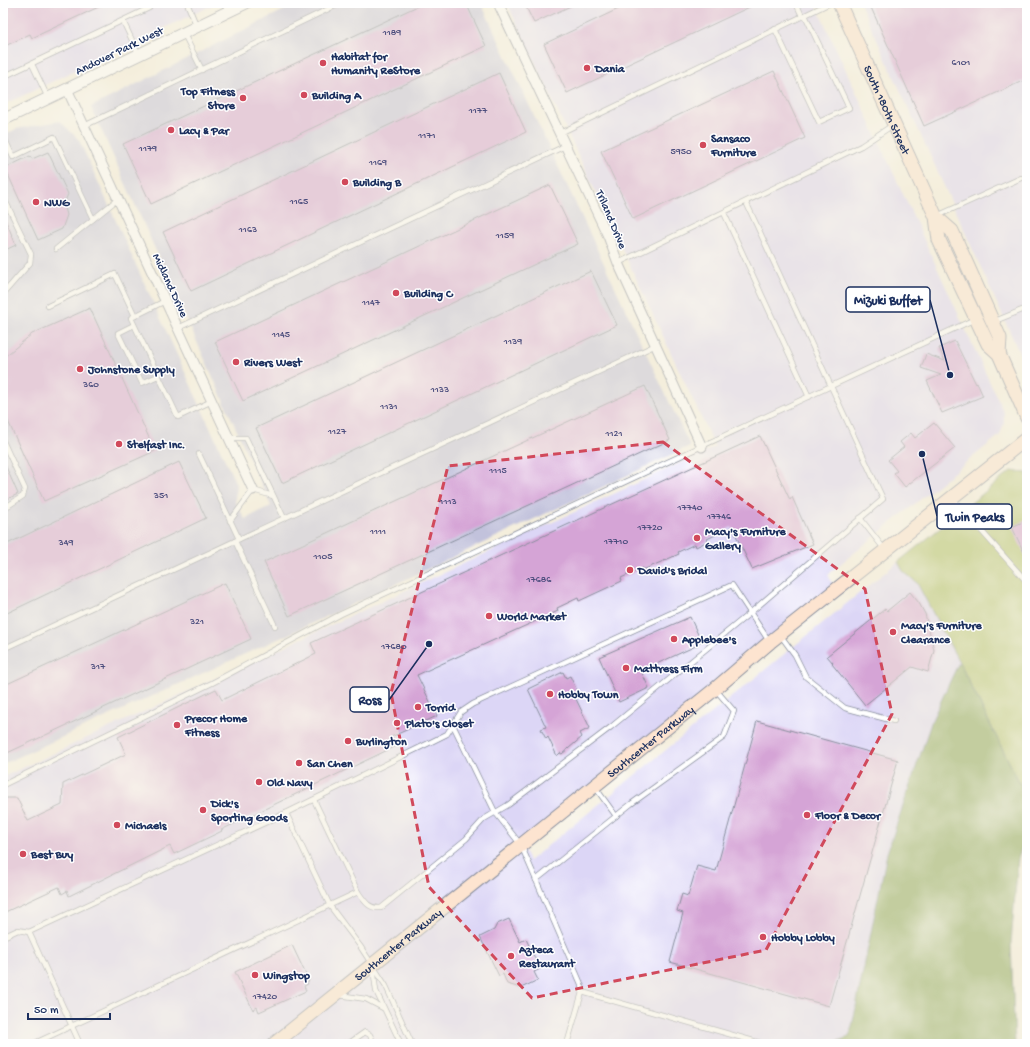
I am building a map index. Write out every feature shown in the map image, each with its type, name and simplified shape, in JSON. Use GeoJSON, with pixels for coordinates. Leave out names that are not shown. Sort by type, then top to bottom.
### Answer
{"type":"FeatureCollection","features":[{"type":"Feature","properties":{"kind":"main road","name":"South 180th Street"},"geometry":{"type":"LineString","coordinates":[[839,3],[936,217],[939,240],[988,344],[1000,354]]}},
{"type":"Feature","properties":{"kind":"main road","name":"South 180th Street"},"geometry":{"type":"LineString","coordinates":[[936,217],[952,231],[1000,338],[1000,354],[1027,418]]}},
{"type":"Feature","properties":{"kind":"main road","name":"Southcenter Parkway"},"geometry":{"type":"LineString","coordinates":[[274,1044],[373,966],[715,689],[775,638],[1027,438]]}},
{"type":"Feature","properties":{"kind":"street","name":"Andover Park West"},"geometry":{"type":"LineString","coordinates":[[3,120],[246,3]]}},
{"type":"Feature","properties":{"kind":"street","name":"Triland Drive"},"geometry":{"type":"LineString","coordinates":[[498,3],[608,236],[618,264],[702,446]]}},
{"type":"Feature","properties":{"kind":"street","name":"Midland Drive"},"geometry":{"type":"LineString","coordinates":[[67,90],[253,490]]}},
{"type":"Feature","properties":{"kind":"lane"},"geometry":{"type":"LineString","coordinates":[[3,77],[149,8],[147,3]]}},
{"type":"Feature","properties":{"kind":"lane"},"geometry":{"type":"LineString","coordinates":[[187,3],[197,27]]}},
{"type":"Feature","properties":{"kind":"lane"},"geometry":{"type":"LineString","coordinates":[[84,126],[341,3]]}},
{"type":"Feature","properties":{"kind":"lane"},"geometry":{"type":"LineString","coordinates":[[775,30],[819,122],[849,108],[804,16],[796,3]]}},
{"type":"Feature","properties":{"kind":"lane"},"geometry":{"type":"LineString","coordinates":[[560,133],[830,3]]}},
{"type":"Feature","properties":{"kind":"lane"},"geometry":{"type":"LineString","coordinates":[[123,20],[139,55]]}},
{"type":"Feature","properties":{"kind":"lane"},"geometry":{"type":"LineString","coordinates":[[184,33],[202,70]]}},
{"type":"Feature","properties":{"kind":"lane"},"geometry":{"type":"LineString","coordinates":[[32,64],[48,98]]}},
{"type":"Feature","properties":{"kind":"lane"},"geometry":{"type":"LineString","coordinates":[[618,264],[861,146],[894,125]]}},
{"type":"Feature","properties":{"kind":"lane"},"geometry":{"type":"LineString","coordinates":[[3,135],[13,157],[54,137],[93,219]]}},
{"type":"Feature","properties":{"kind":"lane"},"geometry":{"type":"LineString","coordinates":[[178,328],[566,146]]}},
{"type":"Feature","properties":{"kind":"lane"},"geometry":{"type":"LineString","coordinates":[[936,217],[1021,178]]}},
{"type":"Feature","properties":{"kind":"lane"},"geometry":{"type":"LineString","coordinates":[[3,196],[31,254],[30,263],[3,294]]}},
{"type":"Feature","properties":{"kind":"lane"},"geometry":{"type":"LineString","coordinates":[[56,248],[118,199]]}},
{"type":"Feature","properties":{"kind":"lane"},"geometry":{"type":"LineString","coordinates":[[314,800],[358,892],[368,906],[381,908],[466,839],[484,819],[508,805],[611,727],[750,613],[883,499],[746,202]]}},
{"type":"Feature","properties":{"kind":"lane"},"geometry":{"type":"LineString","coordinates":[[724,213],[809,398]]}},
{"type":"Feature","properties":{"kind":"lane"},"geometry":{"type":"LineString","coordinates":[[48,306],[115,274],[135,316]]}},
{"type":"Feature","properties":{"kind":"lane"},"geometry":{"type":"LineString","coordinates":[[165,302],[130,318],[178,417],[212,401]]}},
{"type":"Feature","properties":{"kind":"lane"},"geometry":{"type":"LineString","coordinates":[[993,322],[1027,308]]}},
{"type":"Feature","properties":{"kind":"lane"},"geometry":{"type":"LineString","coordinates":[[3,785],[212,683],[341,614],[702,446],[809,398],[977,318]]}},
{"type":"Feature","properties":{"kind":"lane"},"geometry":{"type":"LineString","coordinates":[[134,325],[118,333],[121,340],[142,383],[158,376]]}},
{"type":"Feature","properties":{"kind":"lane"},"geometry":{"type":"LineString","coordinates":[[3,649],[656,345]]}},
{"type":"Feature","properties":{"kind":"lane"},"geometry":{"type":"LineString","coordinates":[[229,438],[246,438],[284,518]]}},
{"type":"Feature","properties":{"kind":"lane"},"geometry":{"type":"LineString","coordinates":[[3,441],[25,490],[23,496],[4,509]]}},
{"type":"Feature","properties":{"kind":"lane"},"geometry":{"type":"LineString","coordinates":[[199,454],[230,521],[275,626]]}},
{"type":"Feature","properties":{"kind":"lane"},"geometry":{"type":"LineString","coordinates":[[230,521],[253,490],[273,496]]}},
{"type":"Feature","properties":{"kind":"lane"},"geometry":{"type":"LineString","coordinates":[[952,498],[1027,582]]}},
{"type":"Feature","properties":{"kind":"lane"},"geometry":{"type":"LineString","coordinates":[[860,518],[885,551]]}},
{"type":"Feature","properties":{"kind":"lane"},"geometry":{"type":"LineString","coordinates":[[3,937],[18,930],[29,932],[314,800],[448,734],[461,712],[473,704],[732,585],[750,613],[775,638],[795,655],[806,677],[844,708],[894,721]]}},
{"type":"Feature","properties":{"kind":"lane"},"geometry":{"type":"LineString","coordinates":[[536,880],[616,816],[724,737],[734,711],[715,689]]}},
{"type":"Feature","properties":{"kind":"lane"},"geometry":{"type":"LineString","coordinates":[[454,725],[495,812],[521,845],[581,984],[582,992],[567,1044]]}},
{"type":"Feature","properties":{"kind":"lane"},"geometry":{"type":"LineString","coordinates":[[594,786],[616,816]]}},
{"type":"Feature","properties":{"kind":"lane"},"geometry":{"type":"LineString","coordinates":[[286,813],[330,906],[386,986],[412,1044]]}},
{"type":"Feature","properties":{"kind":"lane"},"geometry":{"type":"LineString","coordinates":[[33,1044],[358,892]]}},
{"type":"Feature","properties":{"kind":"lane"},"geometry":{"type":"LineString","coordinates":[[29,932],[80,1044]]}},
{"type":"Feature","properties":{"kind":"lane"},"geometry":{"type":"LineString","coordinates":[[373,966],[376,991],[401,1044]]}},
{"type":"Feature","properties":{"kind":"lane"},"geometry":{"type":"LineString","coordinates":[[582,992],[764,1044]]}},
{"type":"Feature","properties":{"kind":"lane"},"geometry":{"type":"LineString","coordinates":[[336,995],[366,999],[385,1009]]}},
{"type":"Feature","properties":{"kind":"lane"},"geometry":{"type":"LineString","coordinates":[[348,1044],[365,1032],[370,1035],[374,1044]]}},
{"type":"Feature","properties":{"kind":"highlighted area"},"geometry":{"type":"Polygon","coordinates":[[[663,442],[865,589],[892,714],[766,950],[532,998],[429,887],[391,693],[448,466],[663,442]]]}},
{"type":"Feature","properties":{"kind":"shaded area"},"geometry":{"type":"Polygon","coordinates":[[[3,3],[217,3],[3,105],[3,3]]]}},
{"type":"Feature","properties":{"kind":"shaded area"},"geometry":{"type":"Polygon","coordinates":[[[298,3],[481,3],[690,446],[287,635],[3,764],[3,136],[16,129],[60,121],[79,140],[236,484],[235,501],[245,519],[271,506],[91,107],[298,3]]]}},
{"type":"Feature","properties":{"kind":"shaded area"},"geometry":{"type":"Polygon","coordinates":[[[507,3],[815,3],[1004,413],[1004,423],[1000,435],[828,574],[835,591],[522,845],[529,861],[898,562],[903,571],[917,583],[959,662],[932,720],[887,853],[850,1036],[832,1044],[3,1044],[3,777],[715,447],[507,3]]]}},
{"type":"Feature","properties":{"kind":"shaded area"},"geometry":{"type":"Polygon","coordinates":[[[860,3],[1027,3],[1027,370],[936,168],[860,3]]]}},
{"type":"Feature","properties":{"kind":"green space"},"geometry":{"type":"Polygon","coordinates":[[[1011,471],[1027,473],[1027,798],[959,662],[917,583],[903,571],[898,562],[1011,471]]]}},
{"type":"Feature","properties":{"kind":"green space"},"geometry":{"type":"Polygon","coordinates":[[[959,662],[1027,798],[1027,830],[1018,859],[1011,943],[1015,1044],[832,1044],[850,1036],[887,853],[932,720],[959,662]]]}},
{"type":"Feature","properties":{"kind":"building"},"geometry":{"type":"Polygon","coordinates":[[[3,3],[107,3],[32,38],[30,34],[3,47],[3,3]]]}},
{"type":"Feature","properties":{"kind":"building","name":"Building A"},"geometry":{"type":"Polygon","coordinates":[[[424,3],[466,3],[486,46],[151,204],[123,144],[424,3]]]}},
{"type":"Feature","properties":{"kind":"building"},"geometry":{"type":"Polygon","coordinates":[[[524,3],[577,3],[534,23],[524,3]]]}},
{"type":"Feature","properties":{"kind":"building","name":"Dania"},"geometry":{"type":"Polygon","coordinates":[[[631,3],[758,3],[567,93],[544,44],[631,3]]]}},
{"type":"Feature","properties":{"kind":"building"},"geometry":{"type":"Polygon","coordinates":[[[869,3],[1027,3],[1027,79],[924,126],[869,3]]]}},
{"type":"Feature","properties":{"kind":"building","name":"Sansaco Furniture"},"geometry":{"type":"Polygon","coordinates":[[[774,71],[805,138],[633,219],[601,151],[774,71]]]}},
{"type":"Feature","properties":{"kind":"building","name":"Building B"},"geometry":{"type":"Polygon","coordinates":[[[499,73],[526,132],[191,291],[163,232],[499,73]]]}},
{"type":"Feature","properties":{"kind":"building"},"geometry":{"type":"Polygon","coordinates":[[[48,152],[68,194],[64,204],[67,215],[62,229],[38,240],[5,168],[30,156],[32,159],[48,152]]]}},
{"type":"Feature","properties":{"kind":"building","name":"Building C"},"geometry":{"type":"Polygon","coordinates":[[[550,185],[578,244],[243,401],[215,342],[550,185]]]}},
{"type":"Feature","properties":{"kind":"building"},"geometry":{"type":"Polygon","coordinates":[[[3,214],[16,245],[3,251],[3,214]]]}},
{"type":"Feature","properties":{"kind":"building"},"geometry":{"type":"Polygon","coordinates":[[[591,271],[617,325],[282,483],[256,428],[591,271]]]}},
{"type":"Feature","properties":{"kind":"building"},"geometry":{"type":"Polygon","coordinates":[[[90,308],[155,451],[44,501],[3,410],[3,358],[32,334],[90,308]]]}},
{"type":"Feature","properties":{"kind":"building"},"geometry":{"type":"Polygon","coordinates":[[[955,341],[983,396],[942,413],[927,381],[941,375],[921,368],[926,354],[945,361],[939,348],[955,341]]]}},
{"type":"Feature","properties":{"kind":"building"},"geometry":{"type":"Polygon","coordinates":[[[645,386],[670,440],[289,616],[264,562],[645,386]]]}},
{"type":"Feature","properties":{"kind":"building"},"geometry":{"type":"Polygon","coordinates":[[[934,423],[955,448],[905,487],[894,473],[897,471],[888,460],[904,447],[900,442],[911,433],[915,438],[934,423]]]}},
{"type":"Feature","properties":{"kind":"building"},"geometry":{"type":"Polygon","coordinates":[[[760,436],[790,500],[792,497],[813,544],[752,569],[732,527],[707,539],[708,541],[696,547],[695,544],[678,552],[679,554],[621,578],[622,581],[579,601],[578,598],[557,608],[558,611],[417,675],[437,716],[391,737],[396,746],[174,854],[170,846],[69,896],[67,891],[62,894],[59,887],[3,913],[3,798],[17,798],[28,821],[62,805],[63,784],[126,754],[118,737],[216,689],[222,700],[316,654],[311,643],[760,436]]]}},
{"type":"Feature","properties":{"kind":"building"},"geometry":{"type":"Polygon","coordinates":[[[3,460],[18,494],[3,501],[3,460]]]}},
{"type":"Feature","properties":{"kind":"building"},"geometry":{"type":"Polygon","coordinates":[[[179,462],[206,518],[3,615],[3,546],[179,462]]]}},
{"type":"Feature","properties":{"kind":"building"},"geometry":{"type":"Polygon","coordinates":[[[1027,520],[1027,559],[1012,527],[1027,520]]]}},
{"type":"Feature","properties":{"kind":"building"},"geometry":{"type":"Polygon","coordinates":[[[225,583],[251,639],[3,755],[3,688],[8,685],[7,684],[225,583]]]}},
{"type":"Feature","properties":{"kind":"building","name":"Macy's Furniture Clearance"},"geometry":{"type":"Polygon","coordinates":[[[910,592],[919,603],[925,614],[934,650],[928,672],[912,667],[865,705],[827,656],[885,609],[887,611],[910,592]]]}},
{"type":"Feature","properties":{"kind":"building"},"geometry":{"type":"Polygon","coordinates":[[[690,617],[701,641],[697,643],[698,645],[641,671],[649,688],[619,702],[599,657],[690,617]]]}},
{"type":"Feature","properties":{"kind":"building"},"geometry":{"type":"Polygon","coordinates":[[[563,672],[566,678],[570,676],[578,693],[574,695],[590,728],[580,733],[582,737],[562,754],[560,753],[557,756],[548,737],[546,739],[541,729],[546,727],[528,689],[563,672]]]}},
{"type":"Feature","properties":{"kind":"building"},"geometry":{"type":"Polygon","coordinates":[[[757,721],[898,760],[829,1006],[670,962],[683,913],[677,911],[682,894],[688,896],[697,866],[716,871],[757,721]]]}},
{"type":"Feature","properties":{"kind":"building","name":"Azteca Restaurant"},"geometry":{"type":"Polygon","coordinates":[[[509,919],[520,942],[526,939],[540,969],[534,972],[538,980],[521,988],[507,984],[503,974],[499,976],[480,937],[494,930],[497,924],[509,919]]]}},
{"type":"Feature","properties":{"kind":"building"},"geometry":{"type":"Polygon","coordinates":[[[292,945],[309,981],[307,982],[308,984],[304,986],[306,991],[259,1012],[257,1007],[253,1010],[235,972],[292,945]]]}},
{"type":"Feature","properties":{"kind":"place","name":"Habitat for Humanity ReStore"},"geometry":{"type":"Point","coordinates":[323,63]}},
{"type":"Feature","properties":{"kind":"place","name":"Dania"},"geometry":{"type":"Point","coordinates":[587,68]}},
{"type":"Feature","properties":{"kind":"place","name":"Building A"},"geometry":{"type":"Point","coordinates":[304,95]}},
{"type":"Feature","properties":{"kind":"place","name":"Top Fitness Store"},"geometry":{"type":"Point","coordinates":[243,98]}},
{"type":"Feature","properties":{"kind":"place","name":"Lacy & Par"},"geometry":{"type":"Point","coordinates":[171,130]}},
{"type":"Feature","properties":{"kind":"place","name":"Sansaco Furniture"},"geometry":{"type":"Point","coordinates":[703,145]}},
{"type":"Feature","properties":{"kind":"place","name":"Building B"},"geometry":{"type":"Point","coordinates":[345,182]}},
{"type":"Feature","properties":{"kind":"place","name":"NWG"},"geometry":{"type":"Point","coordinates":[36,202]}},
{"type":"Feature","properties":{"kind":"place","name":"Building C"},"geometry":{"type":"Point","coordinates":[396,293]}},
{"type":"Feature","properties":{"kind":"place","name":"Rivers West"},"geometry":{"type":"Point","coordinates":[236,362]}},
{"type":"Feature","properties":{"kind":"place","name":"Johnstone Supply"},"geometry":{"type":"Point","coordinates":[80,369]}},
{"type":"Feature","properties":{"kind":"place","name":"Mizuki Buffet"},"geometry":{"type":"Point","coordinates":[950,375]}},
{"type":"Feature","properties":{"kind":"place","name":"Stelfast Inc."},"geometry":{"type":"Point","coordinates":[119,444]}},
{"type":"Feature","properties":{"kind":"place","name":"Twin Peaks"},"geometry":{"type":"Point","coordinates":[922,454]}},
{"type":"Feature","properties":{"kind":"place","name":"Macy's Furniture Gallery"},"geometry":{"type":"Point","coordinates":[697,538]}},
{"type":"Feature","properties":{"kind":"place","name":"David's Bridal"},"geometry":{"type":"Point","coordinates":[630,570]}},
{"type":"Feature","properties":{"kind":"place","name":"World Market"},"geometry":{"type":"Point","coordinates":[489,616]}},
{"type":"Feature","properties":{"kind":"place","name":"Macy's Furniture Clearance"},"geometry":{"type":"Point","coordinates":[893,632]}},
{"type":"Feature","properties":{"kind":"place","name":"Applebee's"},"geometry":{"type":"Point","coordinates":[674,639]}},
{"type":"Feature","properties":{"kind":"place","name":"Ross"},"geometry":{"type":"Point","coordinates":[429,644]}},
{"type":"Feature","properties":{"kind":"place","name":"Mattress Firm"},"geometry":{"type":"Point","coordinates":[626,668]}},
{"type":"Feature","properties":{"kind":"place","name":"Hobby Town"},"geometry":{"type":"Point","coordinates":[550,694]}},
{"type":"Feature","properties":{"kind":"place","name":"Torrid"},"geometry":{"type":"Point","coordinates":[418,707]}},
{"type":"Feature","properties":{"kind":"place","name":"Plato's Closet"},"geometry":{"type":"Point","coordinates":[397,723]}},
{"type":"Feature","properties":{"kind":"place","name":"Precor Home Fitness"},"geometry":{"type":"Point","coordinates":[177,725]}},
{"type":"Feature","properties":{"kind":"place","name":"Burlington"},"geometry":{"type":"Point","coordinates":[348,741]}},
{"type":"Feature","properties":{"kind":"place","name":"San Chen"},"geometry":{"type":"Point","coordinates":[299,763]}},
{"type":"Feature","properties":{"kind":"place","name":"Old Navy"},"geometry":{"type":"Point","coordinates":[259,782]}},
{"type":"Feature","properties":{"kind":"place","name":"Dick's Sporting Goods"},"geometry":{"type":"Point","coordinates":[203,810]}},
{"type":"Feature","properties":{"kind":"place","name":"Floor & Decor"},"geometry":{"type":"Point","coordinates":[807,815]}},
{"type":"Feature","properties":{"kind":"place","name":"Michaels"},"geometry":{"type":"Point","coordinates":[117,825]}},
{"type":"Feature","properties":{"kind":"place","name":"Best Buy"},"geometry":{"type":"Point","coordinates":[23,854]}},
{"type":"Feature","properties":{"kind":"place","name":"Hobby Lobby"},"geometry":{"type":"Point","coordinates":[763,937]}},
{"type":"Feature","properties":{"kind":"place","name":"Azteca Restaurant"},"geometry":{"type":"Point","coordinates":[511,956]}},
{"type":"Feature","properties":{"kind":"place","name":"Wingstop"},"geometry":{"type":"Point","coordinates":[255,975]}}]}
